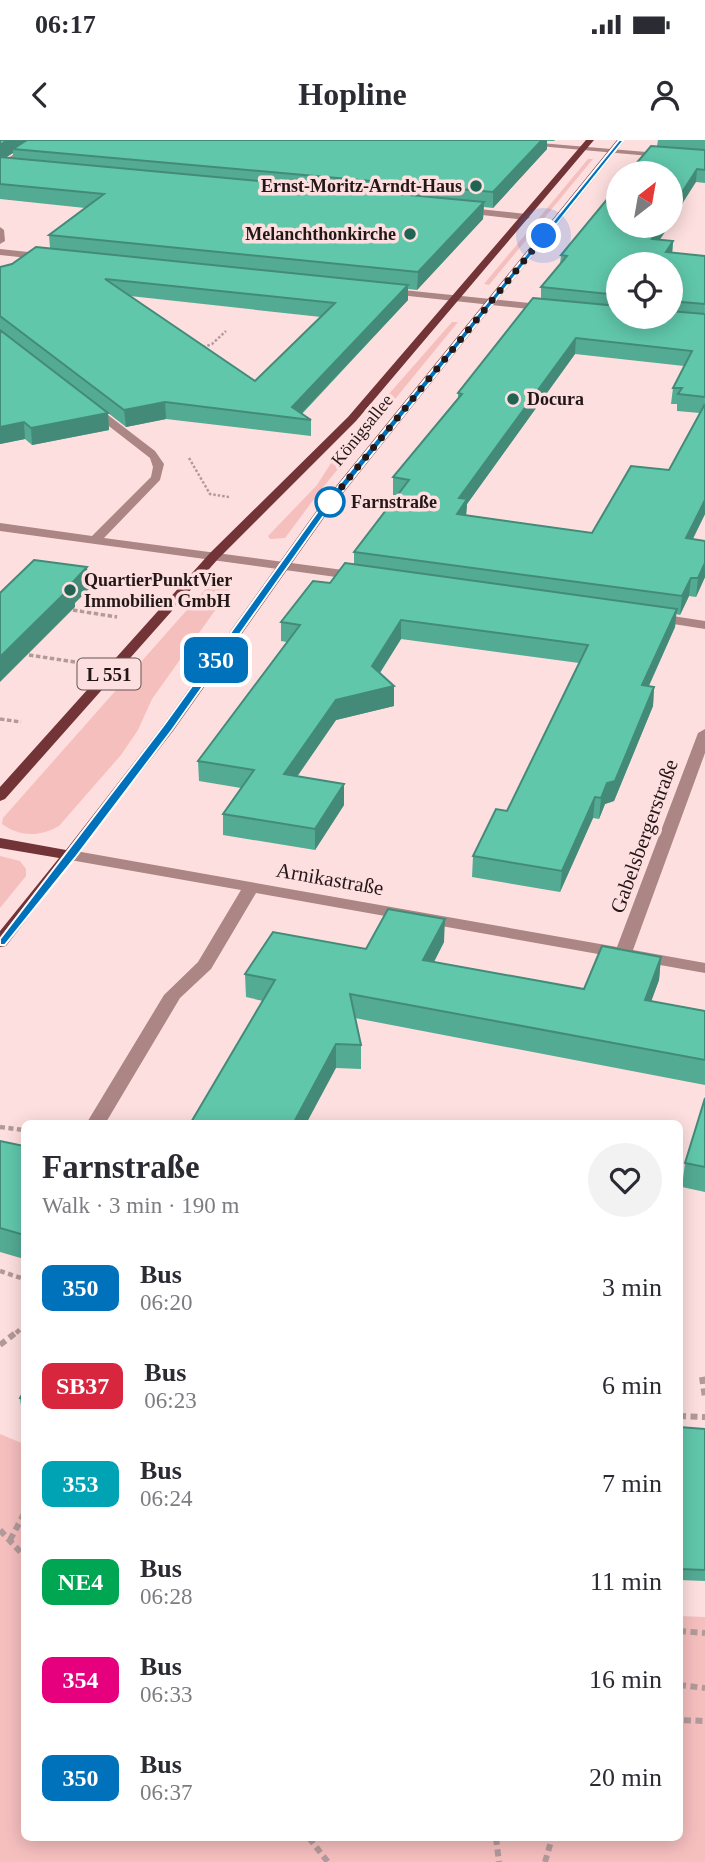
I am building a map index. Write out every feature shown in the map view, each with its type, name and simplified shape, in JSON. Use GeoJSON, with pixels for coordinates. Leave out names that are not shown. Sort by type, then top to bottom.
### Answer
{"type":"FeatureCollection","features":[{"type":"Feature","properties":{"kind":"main road","name":"Königsallee"},"geometry":{"type":"LineString","coordinates":[[0,796],[214,556],[352,419],[590,140]]}},
{"type":"Feature","properties":{"kind":"main road","name":"Königsallee"},"geometry":{"type":"LineString","coordinates":[[0,942],[168,728],[324,509],[621,140]]}},
{"type":"Feature","properties":{"kind":"main road"},"geometry":{"type":"LineString","coordinates":[[0,843],[70,855]]}},
{"type":"Feature","properties":{"kind":"street"},"geometry":{"type":"LineString","coordinates":[[0,167],[43,140]]}},
{"type":"Feature","properties":{"kind":"street"},"geometry":{"type":"LineString","coordinates":[[477,140],[705,159]]}},
{"type":"Feature","properties":{"kind":"street"},"geometry":{"type":"LineString","coordinates":[[0,167],[14,169]]}},
{"type":"Feature","properties":{"kind":"street"},"geometry":{"type":"LineString","coordinates":[[443,209],[526,216]]}},
{"type":"Feature","properties":{"kind":"street"},"geometry":{"type":"LineString","coordinates":[[0,230],[0,241]]}},
{"type":"Feature","properties":{"kind":"street"},"geometry":{"type":"LineString","coordinates":[[0,252],[56,258]]}},
{"type":"Feature","properties":{"kind":"street"},"geometry":{"type":"LineString","coordinates":[[368,290],[555,309]]}},
{"type":"Feature","properties":{"kind":"street"},"geometry":{"type":"LineString","coordinates":[[83,400],[151,453],[160,468],[156,478],[95,540]]}},
{"type":"Feature","properties":{"kind":"street"},"geometry":{"type":"LineString","coordinates":[[0,527],[374,578]]}},
{"type":"Feature","properties":{"kind":"street"},"geometry":{"type":"LineString","coordinates":[[638,615],[705,625]]}},
{"type":"Feature","properties":{"kind":"street","name":"Gabelsbergerstraße"},"geometry":{"type":"LineString","coordinates":[[623,954],[705,733]]}},
{"type":"Feature","properties":{"kind":"street","name":"Arnikastraße"},"geometry":{"type":"LineString","coordinates":[[70,855],[705,968]]}},
{"type":"Feature","properties":{"kind":"street"},"geometry":{"type":"LineString","coordinates":[[97,1120],[173,995],[205,965],[251,888]]}},
{"type":"Feature","properties":{"kind":"path"},"geometry":{"type":"LineString","coordinates":[[194,352],[212,344],[226,331]]}},
{"type":"Feature","properties":{"kind":"path"},"geometry":{"type":"LineString","coordinates":[[73,610],[118,617]]}},
{"type":"Feature","properties":{"kind":"path"},"geometry":{"type":"LineString","coordinates":[[29,655],[75,662]]}},
{"type":"Feature","properties":{"kind":"path"},"geometry":{"type":"LineString","coordinates":[[0,719],[20,722]]}},
{"type":"Feature","properties":{"kind":"path"},"geometry":{"type":"LineString","coordinates":[[0,1127],[21,1130]]}},
{"type":"Feature","properties":{"kind":"path"},"geometry":{"type":"LineString","coordinates":[[0,1271],[21,1278]]}},
{"type":"Feature","properties":{"kind":"path"},"geometry":{"type":"LineString","coordinates":[[0,1345],[21,1328]]}},
{"type":"Feature","properties":{"kind":"path"},"geometry":{"type":"LineString","coordinates":[[702,1377],[705,1398]]}},
{"type":"Feature","properties":{"kind":"path"},"geometry":{"type":"LineString","coordinates":[[683,1416],[705,1417]]}},
{"type":"Feature","properties":{"kind":"path"},"geometry":{"type":"LineString","coordinates":[[10,1541],[21,1520]]}},
{"type":"Feature","properties":{"kind":"path"},"geometry":{"type":"LineString","coordinates":[[0,1530],[21,1553]]}},
{"type":"Feature","properties":{"kind":"path"},"geometry":{"type":"LineString","coordinates":[[683,1631],[705,1633]]}},
{"type":"Feature","properties":{"kind":"path"},"geometry":{"type":"LineString","coordinates":[[683,1685],[705,1688]]}},
{"type":"Feature","properties":{"kind":"path"},"geometry":{"type":"LineString","coordinates":[[683,1720],[705,1721]]}},
{"type":"Feature","properties":{"kind":"path"},"geometry":{"type":"LineString","coordinates":[[311,1841],[328,1862]]}},
{"type":"Feature","properties":{"kind":"path"},"geometry":{"type":"LineString","coordinates":[[496,1841],[499,1862]]}},
{"type":"Feature","properties":{"kind":"path"},"geometry":{"type":"LineString","coordinates":[[545,1862],[551,1841]]}},
{"type":"Feature","properties":{"kind":"shaded area"},"geometry":{"type":"Polygon","coordinates":[[[588,159],[593,159],[489,285],[484,284],[588,159]]]}},
{"type":"Feature","properties":{"kind":"shaded area"},"geometry":{"type":"Polygon","coordinates":[[[452,322],[458,322],[285,538],[270,539],[268,536],[317,485],[338,452],[452,322]]]}},
{"type":"Feature","properties":{"kind":"shaded area"},"geometry":{"type":"Polygon","coordinates":[[[222,581],[232,584],[231,588],[152,699],[138,730],[121,755],[59,826],[30,834],[2,824],[3,818],[209,585],[222,581]]]}},
{"type":"Feature","properties":{"kind":"shaded area"},"geometry":{"type":"Polygon","coordinates":[[[0,856],[20,861],[26,869],[26,876],[0,908],[0,856]]]}},
{"type":"Feature","properties":{"kind":"shaded area"},"geometry":{"type":"Polygon","coordinates":[[[0,1434],[21,1443],[21,1841],[683,1841],[683,1616],[705,1617],[705,1862],[0,1862],[0,1434]]]}},
{"type":"Feature","properties":{"kind":"building"},"geometry":{"type":"Polygon","coordinates":[[[27,140],[542,140],[493,192],[13,149],[27,140]]]}},
{"type":"Feature","properties":{"kind":"building"},"geometry":{"type":"Polygon","coordinates":[[[651,146],[705,150],[705,170],[697,169],[683,191],[683,161],[638,161],[651,146]]]}},
{"type":"Feature","properties":{"kind":"building"},"geometry":{"type":"Polygon","coordinates":[[[0,157],[484,202],[418,272],[49,235],[104,194],[0,184],[0,157]]]}},
{"type":"Feature","properties":{"kind":"building"},"geometry":{"type":"Polygon","coordinates":[[[606,201],[606,238],[673,241],[666,252],[606,252],[606,294],[541,287],[567,256],[561,255],[606,201]]]}},
{"type":"Feature","properties":{"kind":"building"},"geometry":{"type":"Polygon","coordinates":[[[36,247],[408,285],[292,407],[311,420],[165,402],[124,410],[0,316],[0,267],[12,264],[36,247]],[[105,279],[255,381],[335,303],[105,279]]]}},
{"type":"Feature","properties":{"kind":"building"},"geometry":{"type":"Polygon","coordinates":[[[683,254],[705,256],[705,304],[683,302],[683,254]]]}},
{"type":"Feature","properties":{"kind":"building"},"geometry":{"type":"Polygon","coordinates":[[[533,298],[606,305],[606,329],[683,329],[683,312],[705,314],[705,397],[678,394],[682,388],[673,388],[692,351],[576,338],[459,498],[467,499],[457,514],[592,533],[631,466],[669,470],[705,404],[705,500],[686,538],[705,541],[705,563],[698,578],[691,578],[682,596],[354,552],[409,480],[393,477],[462,394],[458,393],[533,298]]]}},
{"type":"Feature","properties":{"kind":"building"},"geometry":{"type":"Polygon","coordinates":[[[0,330],[108,413],[31,428],[24,422],[0,427],[0,330]]]}},
{"type":"Feature","properties":{"kind":"building"},"geometry":{"type":"Polygon","coordinates":[[[34,560],[87,567],[70,585],[73,585],[0,657],[0,593],[34,560]]]}},
{"type":"Feature","properties":{"kind":"building"},"geometry":{"type":"Polygon","coordinates":[[[345,563],[677,609],[642,685],[654,687],[615,781],[607,783],[601,798],[595,797],[562,871],[473,856],[496,809],[507,811],[588,645],[401,620],[372,666],[394,686],[336,700],[284,774],[344,784],[315,829],[223,814],[254,770],[198,761],[300,625],[281,622],[313,581],[330,583],[345,563]]]}},
{"type":"Feature","properties":{"kind":"building"},"geometry":{"type":"Polygon","coordinates":[[[388,909],[445,919],[423,960],[584,989],[602,946],[661,957],[645,1000],[705,1011],[705,1060],[350,994],[361,1045],[336,1044],[295,1120],[192,1120],[275,980],[245,974],[273,932],[366,949],[388,909]]]}},
{"type":"Feature","properties":{"kind":"building"},"geometry":{"type":"Polygon","coordinates":[[[705,1098],[705,1167],[685,1163],[705,1098]]]}},
{"type":"Feature","properties":{"kind":"building"},"geometry":{"type":"Polygon","coordinates":[[[0,1141],[21,1145],[21,1234],[0,1228],[0,1141]]]}},
{"type":"Feature","properties":{"kind":"building"},"geometry":{"type":"Polygon","coordinates":[[[683,1427],[705,1429],[705,1570],[683,1569],[683,1427]]]}},
{"type":"Feature","properties":{"kind":"bus line","name":"350"},"geometry":{"type":"LineString","coordinates":[[0,942],[168,728],[324,509],[621,140]]}},
{"type":"Feature","properties":{"kind":"place","name":"Ernst-Moritz-Arndt-Haus"},"geometry":{"type":"Point","coordinates":[476,186]}},
{"type":"Feature","properties":{"kind":"place","name":"Melanchthonkirche"},"geometry":{"type":"Point","coordinates":[410,234]}},
{"type":"Feature","properties":{"kind":"place","name":"Docura"},"geometry":{"type":"Point","coordinates":[513,399]}},
{"type":"Feature","properties":{"kind":"place","name":"Farnstraße"},"geometry":{"type":"Point","coordinates":[330,502]}},
{"type":"Feature","properties":{"kind":"place","name":"QuartierPunktVier Immobilien GmbH"},"geometry":{"type":"Point","coordinates":[70,590]}},
{"type":"Feature","properties":{"kind":"route"},"geometry":{"type":"LineString","coordinates":[[330,502],[324,509],[544,236]]}}]}
